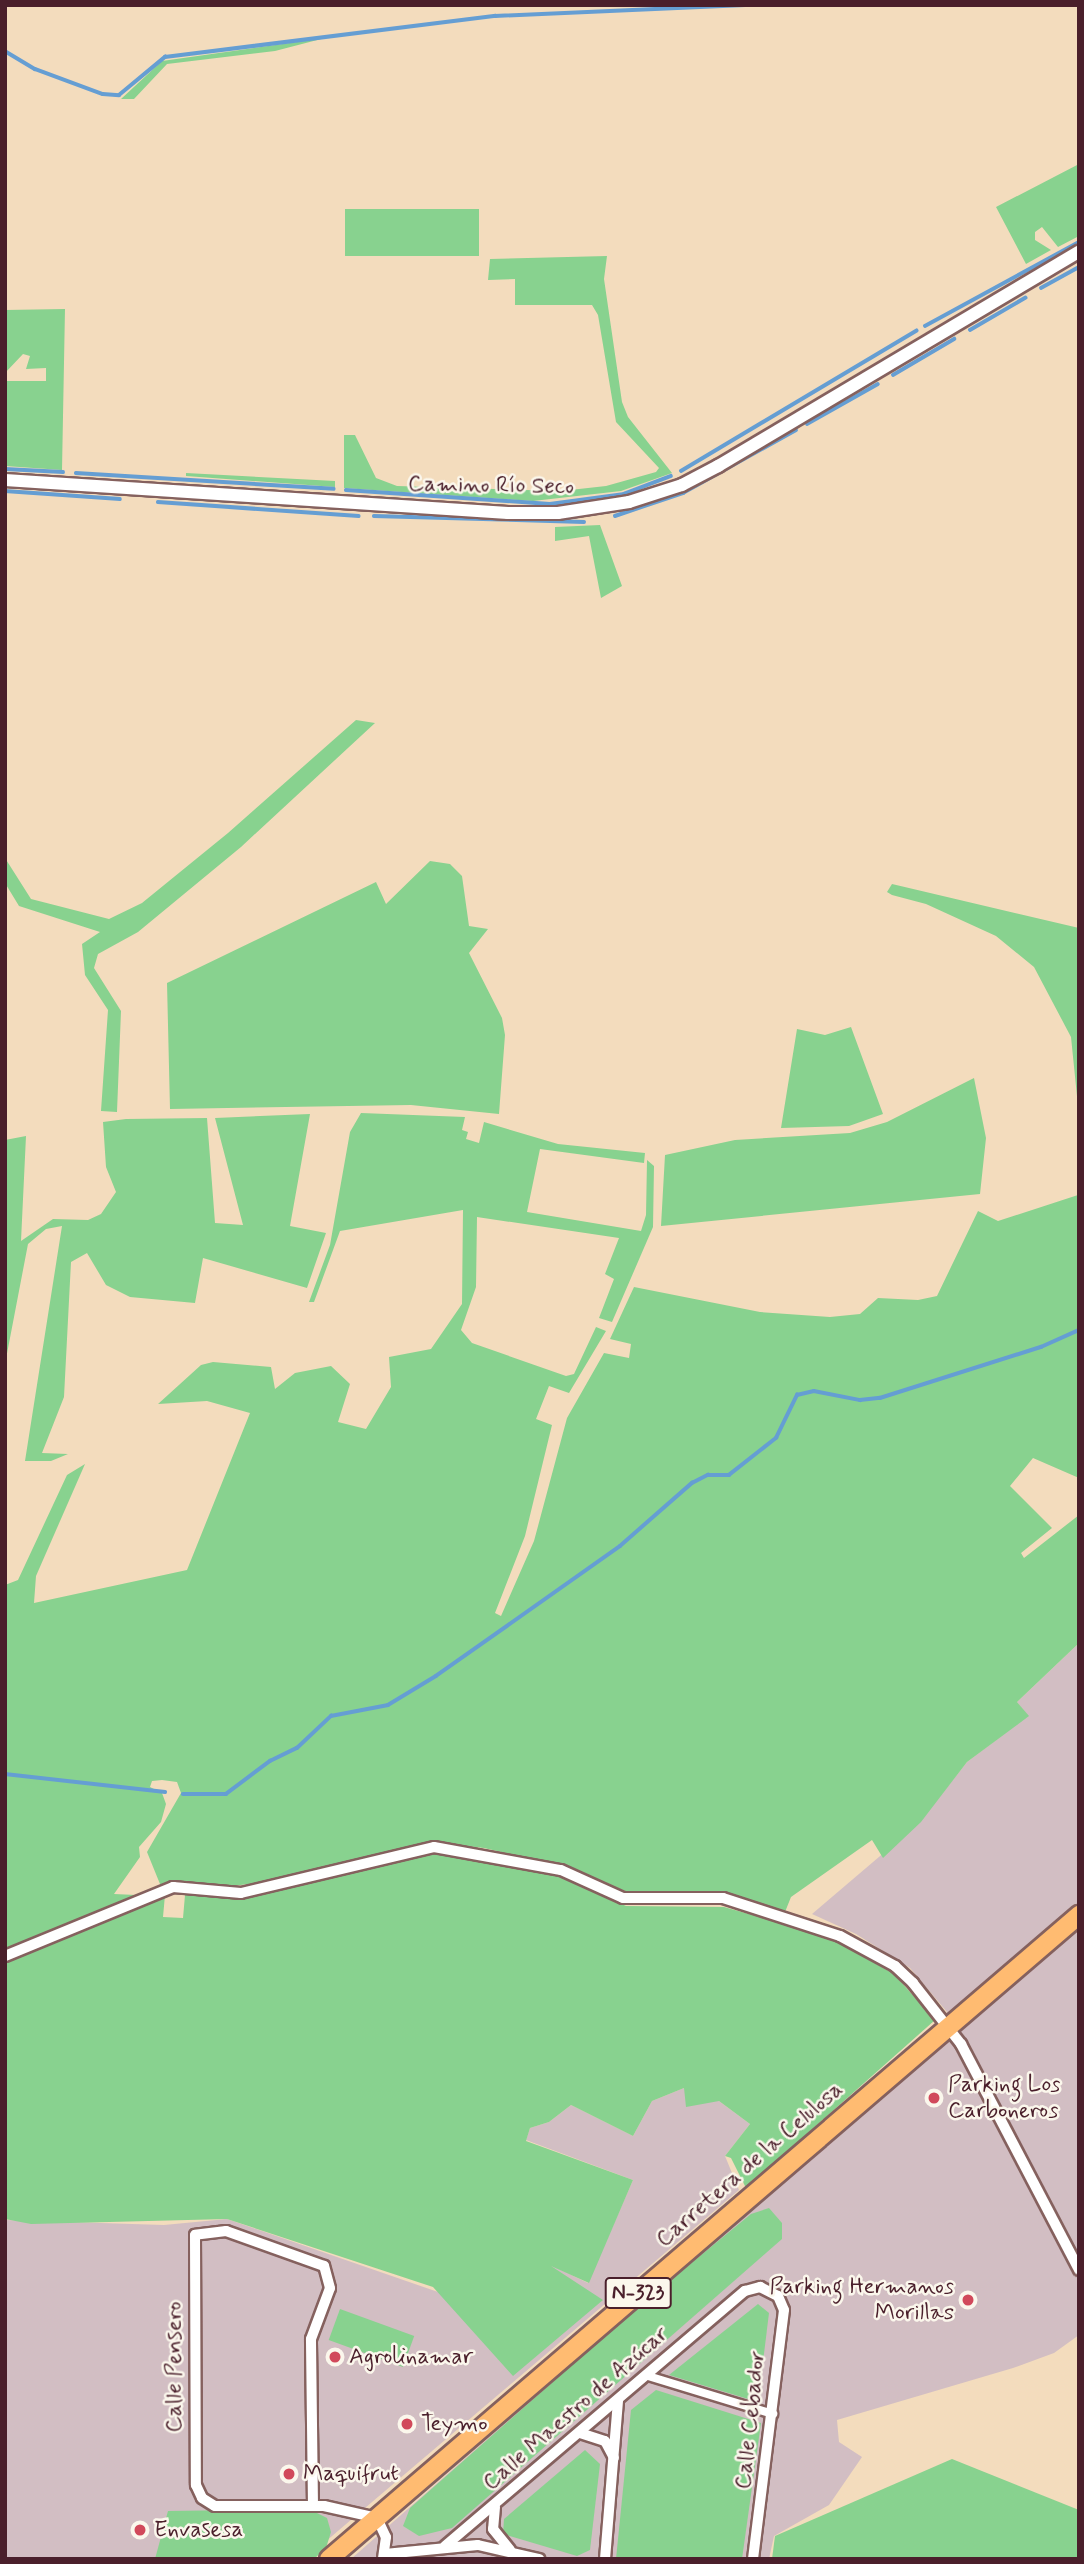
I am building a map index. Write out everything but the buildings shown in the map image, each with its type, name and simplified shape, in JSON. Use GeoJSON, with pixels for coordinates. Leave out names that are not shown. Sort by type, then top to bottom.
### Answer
{"type":"FeatureCollection","features":[{"type":"Feature","properties":{"kind":"highway","name":"N-323"},"geometry":{"type":"LineString","coordinates":[[947,2028],[1079,1915]]}},
{"type":"Feature","properties":{"kind":"highway","name":"Carretera de la Celulosa"},"geometry":{"type":"LineString","coordinates":[[330,2559],[947,2028]]}},
{"type":"Feature","properties":{"kind":"street","name":"Camino Río Seco"},"geometry":{"type":"LineString","coordinates":[[5,480],[508,513],[558,513],[629,502],[681,485],[718,467],[1079,253]]}},
{"type":"Feature","properties":{"kind":"street"},"geometry":{"type":"LineString","coordinates":[[5,1956],[173,1887],[241,1894],[434,1847],[561,1870],[623,1898],[723,1898],[810,1924],[895,1966],[961,2044],[1079,2270]]}},
{"type":"Feature","properties":{"kind":"street","name":"Calle Pensero"},"geometry":{"type":"LineString","coordinates":[[226,2231],[324,2266],[330,2288],[311,2339],[313,2506],[215,2507],[202,2498],[196,2485],[195,2235],[226,2231]]}},
{"type":"Feature","properties":{"kind":"street","name":"Calle Maestro de Azúcar"},"geometry":{"type":"LineString","coordinates":[[445,2546],[495,2507],[745,2291],[770,2290]]}},
{"type":"Feature","properties":{"kind":"street","name":"Calle Cebador"},"geometry":{"type":"LineString","coordinates":[[754,2559],[784,2309],[770,2290]]}},
{"type":"Feature","properties":{"kind":"street"},"geometry":{"type":"LineString","coordinates":[[648,2376],[773,2414]]}},
{"type":"Feature","properties":{"kind":"street"},"geometry":{"type":"LineString","coordinates":[[605,2559],[618,2401]]}},
{"type":"Feature","properties":{"kind":"street"},"geometry":{"type":"LineString","coordinates":[[580,2433],[605,2441],[614,2458]]}},
{"type":"Feature","properties":{"kind":"street"},"geometry":{"type":"LineString","coordinates":[[313,2506],[377,2518],[387,2537],[384,2557],[445,2546],[510,2550],[539,2559]]}},
{"type":"Feature","properties":{"kind":"street"},"geometry":{"type":"LineString","coordinates":[[495,2507],[493,2529],[510,2550]]}},
{"type":"Feature","properties":{"kind":"street"},"geometry":{"type":"LineString","coordinates":[[420,2552],[437,2559]]}},
{"type":"Feature","properties":{"kind":"shaded area"},"geometry":{"type":"Polygon","coordinates":[[[1079,1643],[1079,2335],[1054,2353],[1013,2368],[837,2420],[839,2442],[862,2457],[829,2505],[774,2536],[769,2559],[351,2559],[768,2192],[947,2012],[910,1968],[856,1934],[812,1914],[920,1822],[967,1762],[1028,1716],[1017,1702],[1079,1643]]]}},
{"type":"Feature","properties":{"kind":"shaded area"},"geometry":{"type":"Polygon","coordinates":[[[684,2088],[719,2101],[750,2124],[725,2156],[739,2190],[305,2559],[5,2559],[5,2220],[164,2225],[227,2219],[438,2292],[478,2230],[588,2283],[633,2180],[526,2140],[530,2128],[549,2122],[571,2105],[633,2136],[652,2101],[684,2088]]]}},
{"type":"Feature","properties":{"kind":"green space"},"geometry":{"type":"Polygon","coordinates":[[[325,38],[275,51],[167,64],[134,99],[121,99],[162,61],[325,38]]]}},
{"type":"Feature","properties":{"kind":"green space"},"geometry":{"type":"Polygon","coordinates":[[[1079,164],[1079,236],[1058,247],[1042,227],[1035,232],[1035,240],[1051,250],[1026,264],[996,207],[1079,164]]]}},
{"type":"Feature","properties":{"kind":"green space"},"geometry":{"type":"Polygon","coordinates":[[[345,209],[479,209],[479,256],[345,256],[345,209]]]}},
{"type":"Feature","properties":{"kind":"green space"},"geometry":{"type":"Polygon","coordinates":[[[607,256],[604,279],[622,402],[628,417],[672,473],[621,491],[533,501],[344,488],[344,435],[355,435],[376,478],[397,486],[561,491],[606,486],[656,472],[659,468],[616,422],[598,315],[592,305],[515,305],[515,279],[488,280],[490,259],[607,256]]]}},
{"type":"Feature","properties":{"kind":"green space"},"geometry":{"type":"Polygon","coordinates":[[[65,309],[62,470],[5,466],[5,381],[46,381],[46,368],[26,369],[30,356],[23,354],[5,373],[5,310],[65,309]]]}},
{"type":"Feature","properties":{"kind":"green space"},"geometry":{"type":"Polygon","coordinates":[[[186,473],[335,481],[335,487],[186,476],[186,473]]]}},
{"type":"Feature","properties":{"kind":"green space"},"geometry":{"type":"Polygon","coordinates":[[[600,525],[622,586],[601,598],[589,536],[555,541],[555,527],[600,525]]]}},
{"type":"Feature","properties":{"kind":"green space"},"geometry":{"type":"Polygon","coordinates":[[[356,720],[375,723],[241,847],[138,932],[98,954],[94,968],[121,1011],[117,1112],[101,1111],[108,1010],[85,975],[82,944],[100,932],[19,906],[5,883],[5,858],[31,899],[109,919],[142,903],[228,833],[356,720]]]}},
{"type":"Feature","properties":{"kind":"green space"},"geometry":{"type":"Polygon","coordinates":[[[430,861],[450,864],[462,876],[469,926],[488,929],[469,953],[502,1018],[505,1035],[499,1114],[411,1105],[170,1109],[167,983],[376,882],[386,904],[430,861]]]}},
{"type":"Feature","properties":{"kind":"green space"},"geometry":{"type":"Polygon","coordinates":[[[892,884],[1079,928],[1079,1116],[1071,1037],[1034,967],[996,936],[926,904],[892,895],[887,892],[892,884]]]}},
{"type":"Feature","properties":{"kind":"green space"},"geometry":{"type":"Polygon","coordinates":[[[851,1027],[883,1114],[849,1126],[781,1128],[797,1029],[825,1035],[851,1027]]]}},
{"type":"Feature","properties":{"kind":"green space"},"geometry":{"type":"Polygon","coordinates":[[[974,1078],[986,1138],[980,1194],[661,1226],[665,1155],[735,1140],[850,1133],[887,1122],[974,1078]]]}},
{"type":"Feature","properties":{"kind":"green space"},"geometry":{"type":"Polygon","coordinates":[[[361,1113],[465,1117],[462,1130],[468,1132],[466,1139],[479,1143],[484,1122],[558,1144],[645,1153],[644,1163],[540,1149],[527,1212],[641,1231],[646,1215],[647,1160],[654,1166],[653,1227],[612,1322],[599,1318],[614,1279],[605,1274],[619,1238],[477,1217],[476,1287],[461,1330],[472,1343],[566,1376],[574,1374],[596,1327],[606,1331],[569,1393],[549,1386],[536,1419],[552,1425],[525,1536],[495,1613],[501,1616],[534,1541],[567,1418],[604,1353],[629,1358],[631,1344],[610,1339],[634,1287],[760,1312],[830,1317],[860,1314],[878,1298],[918,1300],[937,1296],[978,1211],[998,1221],[1078,1195],[1079,1478],[1033,1458],[1010,1486],[1052,1528],[1021,1553],[1024,1558],[1079,1515],[1079,1643],[1017,1702],[1029,1716],[967,1762],[921,1822],[883,1858],[872,1840],[791,1897],[785,1912],[717,1893],[633,1894],[562,1866],[484,1848],[431,1842],[280,1880],[225,1887],[160,1884],[147,1852],[181,1793],[177,1782],[162,1780],[152,1781],[150,1787],[162,1793],[166,1804],[161,1822],[139,1847],[140,1857],[114,1894],[136,1895],[5,1951],[5,1585],[18,1580],[67,1475],[85,1464],[36,1576],[34,1603],[187,1570],[250,1413],[207,1401],[158,1404],[201,1365],[213,1362],[271,1367],[275,1389],[295,1373],[331,1366],[350,1384],[338,1422],[366,1429],[391,1387],[389,1357],[431,1349],[462,1304],[463,1210],[340,1231],[314,1302],[309,1302],[330,1245],[350,1132],[361,1113]]]}},
{"type":"Feature","properties":{"kind":"green space"},"geometry":{"type":"Polygon","coordinates":[[[310,1114],[290,1226],[326,1233],[307,1288],[203,1258],[195,1303],[130,1297],[106,1285],[87,1253],[71,1262],[64,1397],[42,1453],[68,1454],[51,1461],[25,1461],[62,1226],[46,1229],[28,1244],[5,1364],[5,1140],[26,1136],[21,1241],[53,1219],[88,1220],[101,1214],[116,1192],[106,1167],[103,1122],[126,1119],[207,1118],[215,1223],[243,1225],[215,1118],[310,1114]]]}},
{"type":"Feature","properties":{"kind":"green space"},"geometry":{"type":"Polygon","coordinates":[[[434,1852],[559,1876],[626,1906],[724,1907],[827,1936],[894,1974],[935,2020],[746,2188],[731,2158],[725,2156],[750,2124],[719,2101],[686,2107],[684,2088],[652,2101],[633,2136],[571,2105],[549,2122],[530,2128],[526,2141],[633,2180],[589,2283],[551,2266],[603,2300],[513,2376],[433,2287],[227,2219],[31,2224],[5,2219],[5,1963],[165,1895],[163,1917],[183,1918],[185,1895],[244,1898],[434,1852]]]}},
{"type":"Feature","properties":{"kind":"green space"},"geometry":{"type":"Polygon","coordinates":[[[769,2208],[782,2223],[782,2239],[452,2528],[419,2536],[403,2526],[410,2508],[633,2311],[751,2214],[769,2208]]]}},
{"type":"Feature","properties":{"kind":"green space"},"geometry":{"type":"Polygon","coordinates":[[[758,2304],[769,2313],[758,2402],[669,2375],[758,2304]]]}},
{"type":"Feature","properties":{"kind":"green space"},"geometry":{"type":"Polygon","coordinates":[[[340,2309],[414,2336],[403,2367],[329,2340],[340,2309]]]}},
{"type":"Feature","properties":{"kind":"green space"},"geometry":{"type":"Polygon","coordinates":[[[656,2390],[761,2423],[742,2559],[616,2559],[631,2410],[656,2390]]]}},
{"type":"Feature","properties":{"kind":"green space"},"geometry":{"type":"Polygon","coordinates":[[[585,2450],[600,2464],[590,2550],[577,2556],[503,2534],[504,2519],[585,2450]]]}},
{"type":"Feature","properties":{"kind":"green space"},"geometry":{"type":"Polygon","coordinates":[[[952,2459],[1079,2510],[1079,2559],[772,2559],[775,2536],[952,2459]]]}},
{"type":"Feature","properties":{"kind":"green space"},"geometry":{"type":"Polygon","coordinates":[[[309,2509],[327,2518],[331,2532],[326,2548],[314,2559],[155,2559],[168,2511],[309,2509]]]}},
{"type":"Feature","properties":{"kind":"waterway"},"geometry":{"type":"LineString","coordinates":[[5,51],[35,69],[103,94],[119,95],[165,57],[495,16],[751,5]]}},
{"type":"Feature","properties":{"kind":"waterway"},"geometry":{"type":"LineString","coordinates":[[925,326],[1079,242]]}},
{"type":"Feature","properties":{"kind":"waterway"},"geometry":{"type":"LineString","coordinates":[[1041,288],[1079,267]]}},
{"type":"Feature","properties":{"kind":"waterway"},"geometry":{"type":"LineString","coordinates":[[970,330],[1025,298]]}},
{"type":"Feature","properties":{"kind":"waterway"},"geometry":{"type":"LineString","coordinates":[[681,471],[916,331]]}},
{"type":"Feature","properties":{"kind":"waterway"},"geometry":{"type":"LineString","coordinates":[[893,375],[954,339]]}},
{"type":"Feature","properties":{"kind":"waterway"},"geometry":{"type":"LineString","coordinates":[[807,424],[878,384]]}},
{"type":"Feature","properties":{"kind":"waterway"},"geometry":{"type":"LineString","coordinates":[[615,516],[683,493],[796,430]]}},
{"type":"Feature","properties":{"kind":"waterway"},"geometry":{"type":"LineString","coordinates":[[5,469],[63,472]]}},
{"type":"Feature","properties":{"kind":"waterway"},"geometry":{"type":"LineString","coordinates":[[76,473],[334,489]]}},
{"type":"Feature","properties":{"kind":"waterway"},"geometry":{"type":"LineString","coordinates":[[346,490],[550,504],[624,494],[671,476]]}},
{"type":"Feature","properties":{"kind":"waterway"},"geometry":{"type":"LineString","coordinates":[[5,491],[120,499]]}},
{"type":"Feature","properties":{"kind":"waterway"},"geometry":{"type":"LineString","coordinates":[[158,502],[359,516]]}},
{"type":"Feature","properties":{"kind":"waterway"},"geometry":{"type":"LineString","coordinates":[[374,516],[584,522]]}},
{"type":"Feature","properties":{"kind":"waterway"},"geometry":{"type":"LineString","coordinates":[[183,1794],[226,1794],[270,1761],[297,1748],[331,1716],[388,1705],[436,1676],[620,1546],[692,1483],[708,1475],[729,1475],[776,1438],[797,1395],[814,1391],[860,1400],[880,1398],[1041,1347],[1079,1330]]}},
{"type":"Feature","properties":{"kind":"waterway"},"geometry":{"type":"LineString","coordinates":[[5,1774],[165,1792]]}},
{"type":"Feature","properties":{"kind":"place","name":"Parking Los Carboneros"},"geometry":{"type":"Point","coordinates":[934,2098]}},
{"type":"Feature","properties":{"kind":"place","name":"Parking Hermanos Morillas"},"geometry":{"type":"Point","coordinates":[968,2300]}},
{"type":"Feature","properties":{"kind":"place","name":"Agrolinamar"},"geometry":{"type":"Point","coordinates":[335,2357]}},
{"type":"Feature","properties":{"kind":"place","name":"Teymo"},"geometry":{"type":"Point","coordinates":[407,2424]}},
{"type":"Feature","properties":{"kind":"place","name":"Maquifrut"},"geometry":{"type":"Point","coordinates":[289,2474]}},
{"type":"Feature","properties":{"kind":"place","name":"Envasesa"},"geometry":{"type":"Point","coordinates":[140,2530]}}]}
